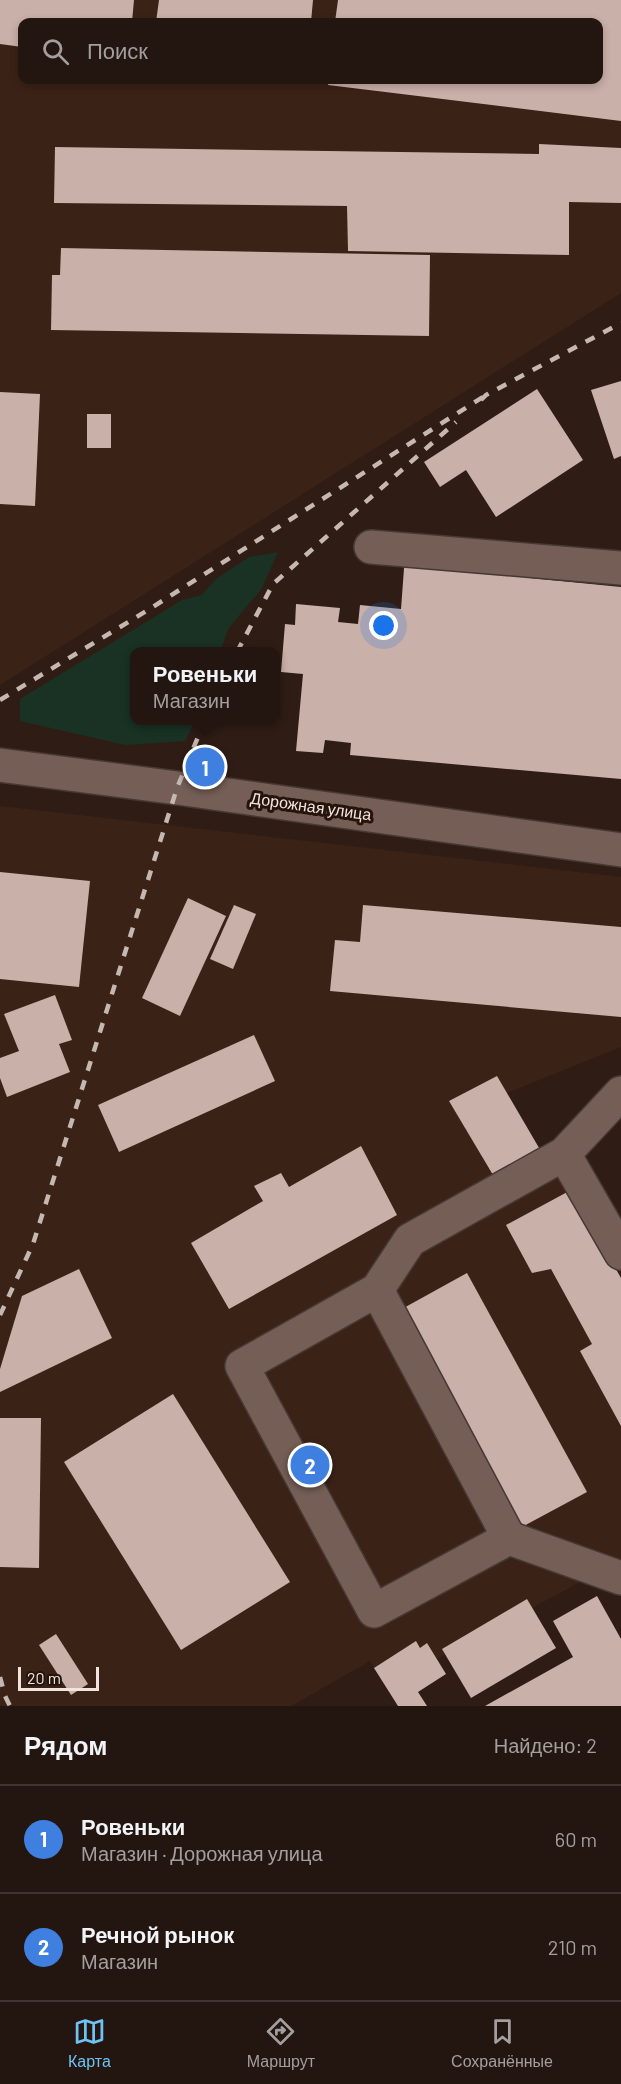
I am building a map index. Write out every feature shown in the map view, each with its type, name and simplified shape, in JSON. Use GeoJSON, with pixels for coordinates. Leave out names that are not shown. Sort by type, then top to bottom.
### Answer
{"type":"FeatureCollection","features":[{"type":"Feature","properties":{"kind":"street"},"geometry":{"type":"LineString","coordinates":[[371,547],[621,567]]}},
{"type":"Feature","properties":{"kind":"street","name":"Дорожная улица"},"geometry":{"type":"LineString","coordinates":[[0,765],[621,850]]}},
{"type":"Feature","properties":{"kind":"street"},"geometry":{"type":"LineString","coordinates":[[509,1538],[374,1611],[242,1366],[377,1290],[410,1240],[564,1154],[621,1093]]}},
{"type":"Feature","properties":{"kind":"street"},"geometry":{"type":"LineString","coordinates":[[564,1154],[621,1253]]}},
{"type":"Feature","properties":{"kind":"street"},"geometry":{"type":"LineString","coordinates":[[377,1290],[509,1538],[621,1578]]}},
{"type":"Feature","properties":{"kind":"shaded area"},"geometry":{"type":"Polygon","coordinates":[[[0,0],[621,0],[621,293],[0,685],[0,0]]]}},
{"type":"Feature","properties":{"kind":"shaded area"},"geometry":{"type":"Polygon","coordinates":[[[0,806],[621,877],[621,1047],[507,1093],[621,1287],[621,1560],[437,1659],[427,1644],[420,1648],[416,1641],[374,1668],[370,1661],[291,1706],[0,1706],[0,806]]]}},
{"type":"Feature","properties":{"kind":"green space"},"geometry":{"type":"Polygon","coordinates":[[[278,552],[262,588],[228,629],[222,647],[130,647],[130,725],[193,725],[185,741],[125,745],[20,721],[20,699],[182,600],[202,595],[216,579],[249,557],[278,552]]]}},
{"type":"Feature","properties":{"kind":"building"},"geometry":{"type":"Polygon","coordinates":[[[0,0],[134,0],[132,18],[18,18],[18,46],[0,44],[0,0]]]}},
{"type":"Feature","properties":{"kind":"building"},"geometry":{"type":"Polygon","coordinates":[[[159,0],[313,0],[311,18],[157,18],[159,0]]]}},
{"type":"Feature","properties":{"kind":"building"},"geometry":{"type":"Polygon","coordinates":[[[338,0],[621,0],[621,121],[328,85],[603,84],[603,18],[336,18],[338,0]]]}},
{"type":"Feature","properties":{"kind":"building"},"geometry":{"type":"Polygon","coordinates":[[[539,144],[621,148],[621,203],[569,202],[569,255],[348,251],[347,206],[54,203],[55,147],[539,154],[539,144]]]}},
{"type":"Feature","properties":{"kind":"building"},"geometry":{"type":"Polygon","coordinates":[[[61,248],[430,255],[429,336],[51,330],[52,275],[60,275],[61,248]]]}},
{"type":"Feature","properties":{"kind":"building"},"geometry":{"type":"Polygon","coordinates":[[[621,381],[621,456],[614,459],[591,390],[621,381]]]}},
{"type":"Feature","properties":{"kind":"building"},"geometry":{"type":"Polygon","coordinates":[[[537,389],[583,460],[496,517],[466,470],[440,487],[424,462],[537,389]]]}},
{"type":"Feature","properties":{"kind":"building"},"geometry":{"type":"Polygon","coordinates":[[[0,392],[40,394],[35,506],[0,504],[0,392]]]}},
{"type":"Feature","properties":{"kind":"building"},"geometry":{"type":"Polygon","coordinates":[[[87,414],[111,414],[111,448],[87,448],[87,414]]]}},
{"type":"Feature","properties":{"kind":"building"},"geometry":{"type":"Polygon","coordinates":[[[405,555],[531,566],[530,578],[621,587],[621,779],[350,755],[351,743],[325,740],[323,753],[296,751],[303,674],[281,672],[285,624],[295,625],[296,604],[340,608],[338,622],[358,624],[360,605],[401,609],[405,555]]]}},
{"type":"Feature","properties":{"kind":"building"},"geometry":{"type":"Polygon","coordinates":[[[195,757],[210,762],[206,776],[191,771],[195,757]]]}},
{"type":"Feature","properties":{"kind":"building"},"geometry":{"type":"Polygon","coordinates":[[[0,872],[90,881],[79,987],[0,979],[0,872]]]}},
{"type":"Feature","properties":{"kind":"building"},"geometry":{"type":"Polygon","coordinates":[[[188,898],[226,916],[180,1016],[142,998],[188,898]]]}},
{"type":"Feature","properties":{"kind":"building"},"geometry":{"type":"Polygon","coordinates":[[[234,905],[256,914],[233,969],[210,959],[234,905]]]}},
{"type":"Feature","properties":{"kind":"building"},"geometry":{"type":"Polygon","coordinates":[[[363,905],[621,927],[621,1017],[330,991],[335,940],[360,942],[363,905]]]}},
{"type":"Feature","properties":{"kind":"building"},"geometry":{"type":"Polygon","coordinates":[[[55,995],[72,1040],[59,1044],[70,1072],[7,1097],[0,1078],[0,1058],[19,1051],[4,1014],[55,995]]]}},
{"type":"Feature","properties":{"kind":"building"},"geometry":{"type":"Polygon","coordinates":[[[254,1035],[275,1081],[119,1152],[98,1105],[254,1035]]]}},
{"type":"Feature","properties":{"kind":"building"},"geometry":{"type":"Polygon","coordinates":[[[497,1076],[542,1153],[496,1180],[449,1101],[497,1076]]]}},
{"type":"Feature","properties":{"kind":"building"},"geometry":{"type":"Polygon","coordinates":[[[361,1146],[397,1215],[229,1309],[191,1243],[263,1201],[254,1186],[281,1173],[289,1187],[361,1146]]]}},
{"type":"Feature","properties":{"kind":"building"},"geometry":{"type":"Polygon","coordinates":[[[571,1190],[621,1278],[621,1426],[580,1351],[592,1344],[551,1269],[532,1273],[506,1225],[571,1190]]]}},
{"type":"Feature","properties":{"kind":"building"},"geometry":{"type":"Polygon","coordinates":[[[79,1269],[112,1338],[0,1392],[0,1369],[22,1296],[79,1269]]]}},
{"type":"Feature","properties":{"kind":"building"},"geometry":{"type":"Polygon","coordinates":[[[467,1273],[587,1492],[520,1528],[400,1310],[467,1273]]]}},
{"type":"Feature","properties":{"kind":"building"},"geometry":{"type":"Polygon","coordinates":[[[173,1394],[290,1582],[181,1650],[64,1462],[173,1394]]]}},
{"type":"Feature","properties":{"kind":"building"},"geometry":{"type":"Polygon","coordinates":[[[0,1418],[41,1418],[39,1568],[0,1567],[0,1418]]]}},
{"type":"Feature","properties":{"kind":"building"},"geometry":{"type":"Polygon","coordinates":[[[597,1596],[621,1639],[621,1706],[485,1706],[573,1657],[553,1621],[597,1596]]]}},
{"type":"Feature","properties":{"kind":"building"},"geometry":{"type":"Polygon","coordinates":[[[527,1599],[556,1648],[471,1698],[442,1649],[527,1599]]]}},
{"type":"Feature","properties":{"kind":"building"},"geometry":{"type":"Polygon","coordinates":[[[56,1634],[88,1684],[71,1695],[39,1645],[56,1634]]]}},
{"type":"Feature","properties":{"kind":"building"},"geometry":{"type":"Polygon","coordinates":[[[416,1641],[420,1648],[427,1643],[446,1674],[418,1692],[427,1706],[398,1706],[374,1668],[416,1641]]]}},
{"type":"Feature","properties":{"kind":"railway"},"geometry":{"type":"LineString","coordinates":[[481,400],[486,395],[621,323]]}},
{"type":"Feature","properties":{"kind":"railway"},"geometry":{"type":"LineString","coordinates":[[0,700],[148,610],[486,395]]}},
{"type":"Feature","properties":{"kind":"railway"},"geometry":{"type":"LineString","coordinates":[[240,647],[273,584],[456,422]]}},
{"type":"Feature","properties":{"kind":"railway"},"geometry":{"type":"LineString","coordinates":[[0,1315],[33,1244],[177,788],[203,725]]}},
{"type":"Feature","properties":{"kind":"railway"},"geometry":{"type":"LineString","coordinates":[[0,1677],[10,1706]]}},
{"type":"Feature","properties":{"kind":"place","name":"Ровеньки"},"geometry":{"type":"Point","coordinates":[205,767]}},
{"type":"Feature","properties":{"kind":"place","name":"Речной рынок"},"geometry":{"type":"Point","coordinates":[310,1465]}}]}
